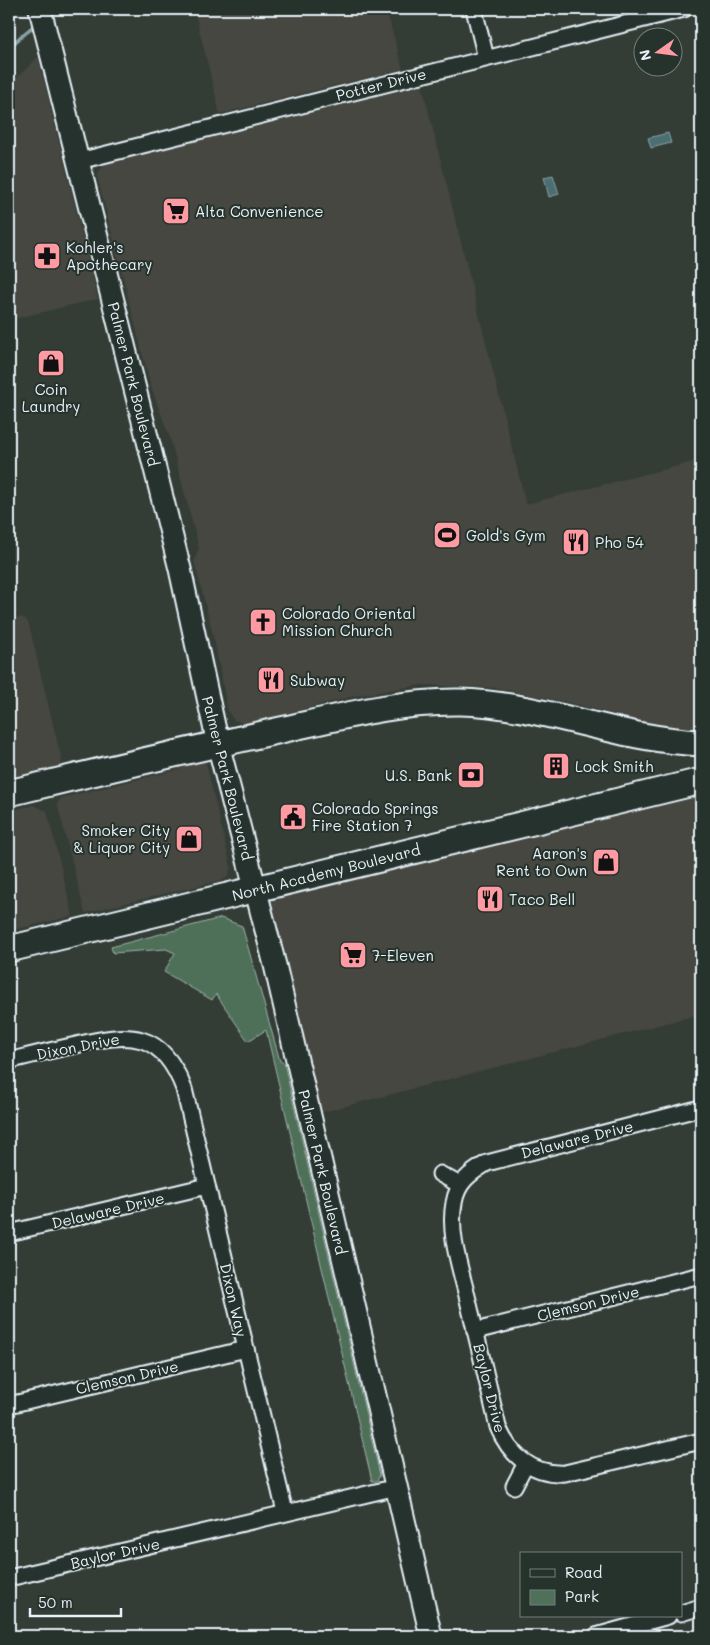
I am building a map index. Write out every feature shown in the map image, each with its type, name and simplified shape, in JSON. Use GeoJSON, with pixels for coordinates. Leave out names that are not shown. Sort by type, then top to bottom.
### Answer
{"type":"FeatureCollection","features":[{"type":"Feature","properties":{"kind":"highway"},"geometry":{"type":"LineString","coordinates":[[9,793],[218,744],[412,704],[458,702],[509,705],[646,738],[701,743]]}},
{"type":"Feature","properties":{"kind":"highway","name":"North Academy Boulevard"},"geometry":{"type":"LineString","coordinates":[[9,949],[701,780]]}},
{"type":"Feature","properties":{"kind":"main road","name":"Palmer Park Boulevard"},"geometry":{"type":"LineString","coordinates":[[40,9],[180,570],[218,744],[256,889],[431,1636]]}},
{"type":"Feature","properties":{"kind":"street"},"geometry":{"type":"LineString","coordinates":[[474,9],[486,58]]}},
{"type":"Feature","properties":{"kind":"street","name":"Potter Drive"},"geometry":{"type":"LineString","coordinates":[[79,160],[486,58],[636,14],[684,9]]}},
{"type":"Feature","properties":{"kind":"street","name":"Dixon Drive"},"geometry":{"type":"LineString","coordinates":[[9,1061],[103,1038],[129,1036],[149,1043],[160,1051],[171,1062],[184,1089]]}},
{"type":"Feature","properties":{"kind":"street","name":"Dixon Way"},"geometry":{"type":"LineString","coordinates":[[184,1089],[285,1512]]}},
{"type":"Feature","properties":{"kind":"street","name":"Delaware Drive"},"geometry":{"type":"LineString","coordinates":[[460,1185],[474,1170],[500,1158],[701,1108]]}},
{"type":"Feature","properties":{"kind":"street"},"geometry":{"type":"LineString","coordinates":[[440,1174],[460,1185]]}},
{"type":"Feature","properties":{"kind":"street","name":"Baylor Drive"},"geometry":{"type":"LineString","coordinates":[[460,1185],[454,1203],[453,1233],[498,1427],[511,1450],[526,1463],[544,1472],[565,1473],[701,1441]]}},
{"type":"Feature","properties":{"kind":"street","name":"Delaware Drive"},"geometry":{"type":"LineString","coordinates":[[9,1233],[207,1186]]}},
{"type":"Feature","properties":{"kind":"street","name":"Clemson Drive"},"geometry":{"type":"LineString","coordinates":[[475,1331],[701,1275]]}},
{"type":"Feature","properties":{"kind":"street","name":"Clemson Drive"},"geometry":{"type":"LineString","coordinates":[[9,1405],[246,1350]]}},
{"type":"Feature","properties":{"kind":"street"},"geometry":{"type":"LineString","coordinates":[[514,1486],[526,1463]]}},
{"type":"Feature","properties":{"kind":"street","name":"Baylor Drive"},"geometry":{"type":"LineString","coordinates":[[9,1578],[397,1487]]}},
{"type":"Feature","properties":{"kind":"street"},"geometry":{"type":"LineString","coordinates":[[682,1613],[701,1607]]}},
{"type":"Feature","properties":{"kind":"street"},"geometry":{"type":"LineString","coordinates":[[596,1636],[661,1618]]}},
{"type":"Feature","properties":{"kind":"shaded area"},"geometry":{"type":"Polygon","coordinates":[[[194,9],[386,9],[403,69],[220,114],[194,9]]]}},
{"type":"Feature","properties":{"kind":"shaded area"},"geometry":{"type":"Polygon","coordinates":[[[38,57],[98,299],[9,320],[9,85],[38,57]]]}},
{"type":"Feature","properties":{"kind":"shaded area"},"geometry":{"type":"Polygon","coordinates":[[[422,85],[526,504],[701,460],[701,731],[651,724],[575,704],[496,688],[421,685],[354,696],[246,724],[234,720],[228,712],[213,634],[194,561],[199,548],[170,438],[151,387],[98,180],[98,173],[106,163],[422,85]]]}},
{"type":"Feature","properties":{"kind":"shaded area"},"geometry":{"type":"Polygon","coordinates":[[[21,617],[26,619],[29,625],[62,761],[60,767],[9,782],[9,620],[21,617]]]}},
{"type":"Feature","properties":{"kind":"shaded area"},"geometry":{"type":"Polygon","coordinates":[[[203,759],[206,763],[231,867],[228,877],[223,880],[85,913],[57,803],[61,798],[177,770],[193,760],[203,759]]]}},
{"type":"Feature","properties":{"kind":"shaded area"},"geometry":{"type":"Polygon","coordinates":[[[701,789],[701,1014],[319,1113],[265,894],[701,789]]]}},
{"type":"Feature","properties":{"kind":"shaded area"},"geometry":{"type":"Polygon","coordinates":[[[33,805],[47,811],[73,916],[9,931],[9,811],[33,805]]]}},
{"type":"Feature","properties":{"kind":"green space"},"geometry":{"type":"Polygon","coordinates":[[[221,918],[242,926],[280,1061],[284,1063],[380,1475],[377,1481],[372,1481],[266,1030],[248,1041],[216,994],[212,1000],[164,972],[175,953],[166,949],[113,953],[111,947],[221,918]]]}},
{"type":"Feature","properties":{"kind":"water"},"geometry":{"type":"Polygon","coordinates":[[[668,133],[671,143],[651,148],[648,138],[668,133]]]}},
{"type":"Feature","properties":{"kind":"water"},"geometry":{"type":"Polygon","coordinates":[[[553,175],[559,194],[549,197],[544,177],[553,175]]]}},
{"type":"Feature","properties":{"kind":"waterway"},"geometry":{"type":"LineString","coordinates":[[9,47],[36,24]]}},
{"type":"Feature","properties":{"kind":"place","name":"Alta Convenience"},"geometry":{"type":"Point","coordinates":[176,211]}},
{"type":"Feature","properties":{"kind":"place","name":"Kohler's Apothecary"},"geometry":{"type":"Point","coordinates":[47,256]}},
{"type":"Feature","properties":{"kind":"place","name":"Coin Laundry"},"geometry":{"type":"Point","coordinates":[51,363]}},
{"type":"Feature","properties":{"kind":"place","name":"Gold's Gym"},"geometry":{"type":"Point","coordinates":[447,535]}},
{"type":"Feature","properties":{"kind":"place","name":"Pho 54"},"geometry":{"type":"Point","coordinates":[576,542]}},
{"type":"Feature","properties":{"kind":"place","name":"Colorado Oriental Mission Church"},"geometry":{"type":"Point","coordinates":[263,622]}},
{"type":"Feature","properties":{"kind":"place","name":"Subway"},"geometry":{"type":"Point","coordinates":[271,680]}},
{"type":"Feature","properties":{"kind":"place","name":"Lock Smith"},"geometry":{"type":"Point","coordinates":[556,766]}},
{"type":"Feature","properties":{"kind":"place","name":"U.S. Bank"},"geometry":{"type":"Point","coordinates":[471,775]}},
{"type":"Feature","properties":{"kind":"place","name":"Colorado Springs Fire Station 7"},"geometry":{"type":"Point","coordinates":[293,817]}},
{"type":"Feature","properties":{"kind":"place","name":"Smoker City & Liquor City"},"geometry":{"type":"Point","coordinates":[189,839]}},
{"type":"Feature","properties":{"kind":"place","name":"Aaron's Rent to Own"},"geometry":{"type":"Point","coordinates":[606,862]}},
{"type":"Feature","properties":{"kind":"place","name":"Taco Bell"},"geometry":{"type":"Point","coordinates":[490,899]}},
{"type":"Feature","properties":{"kind":"place","name":"7-Eleven"},"geometry":{"type":"Point","coordinates":[353,955]}}]}
